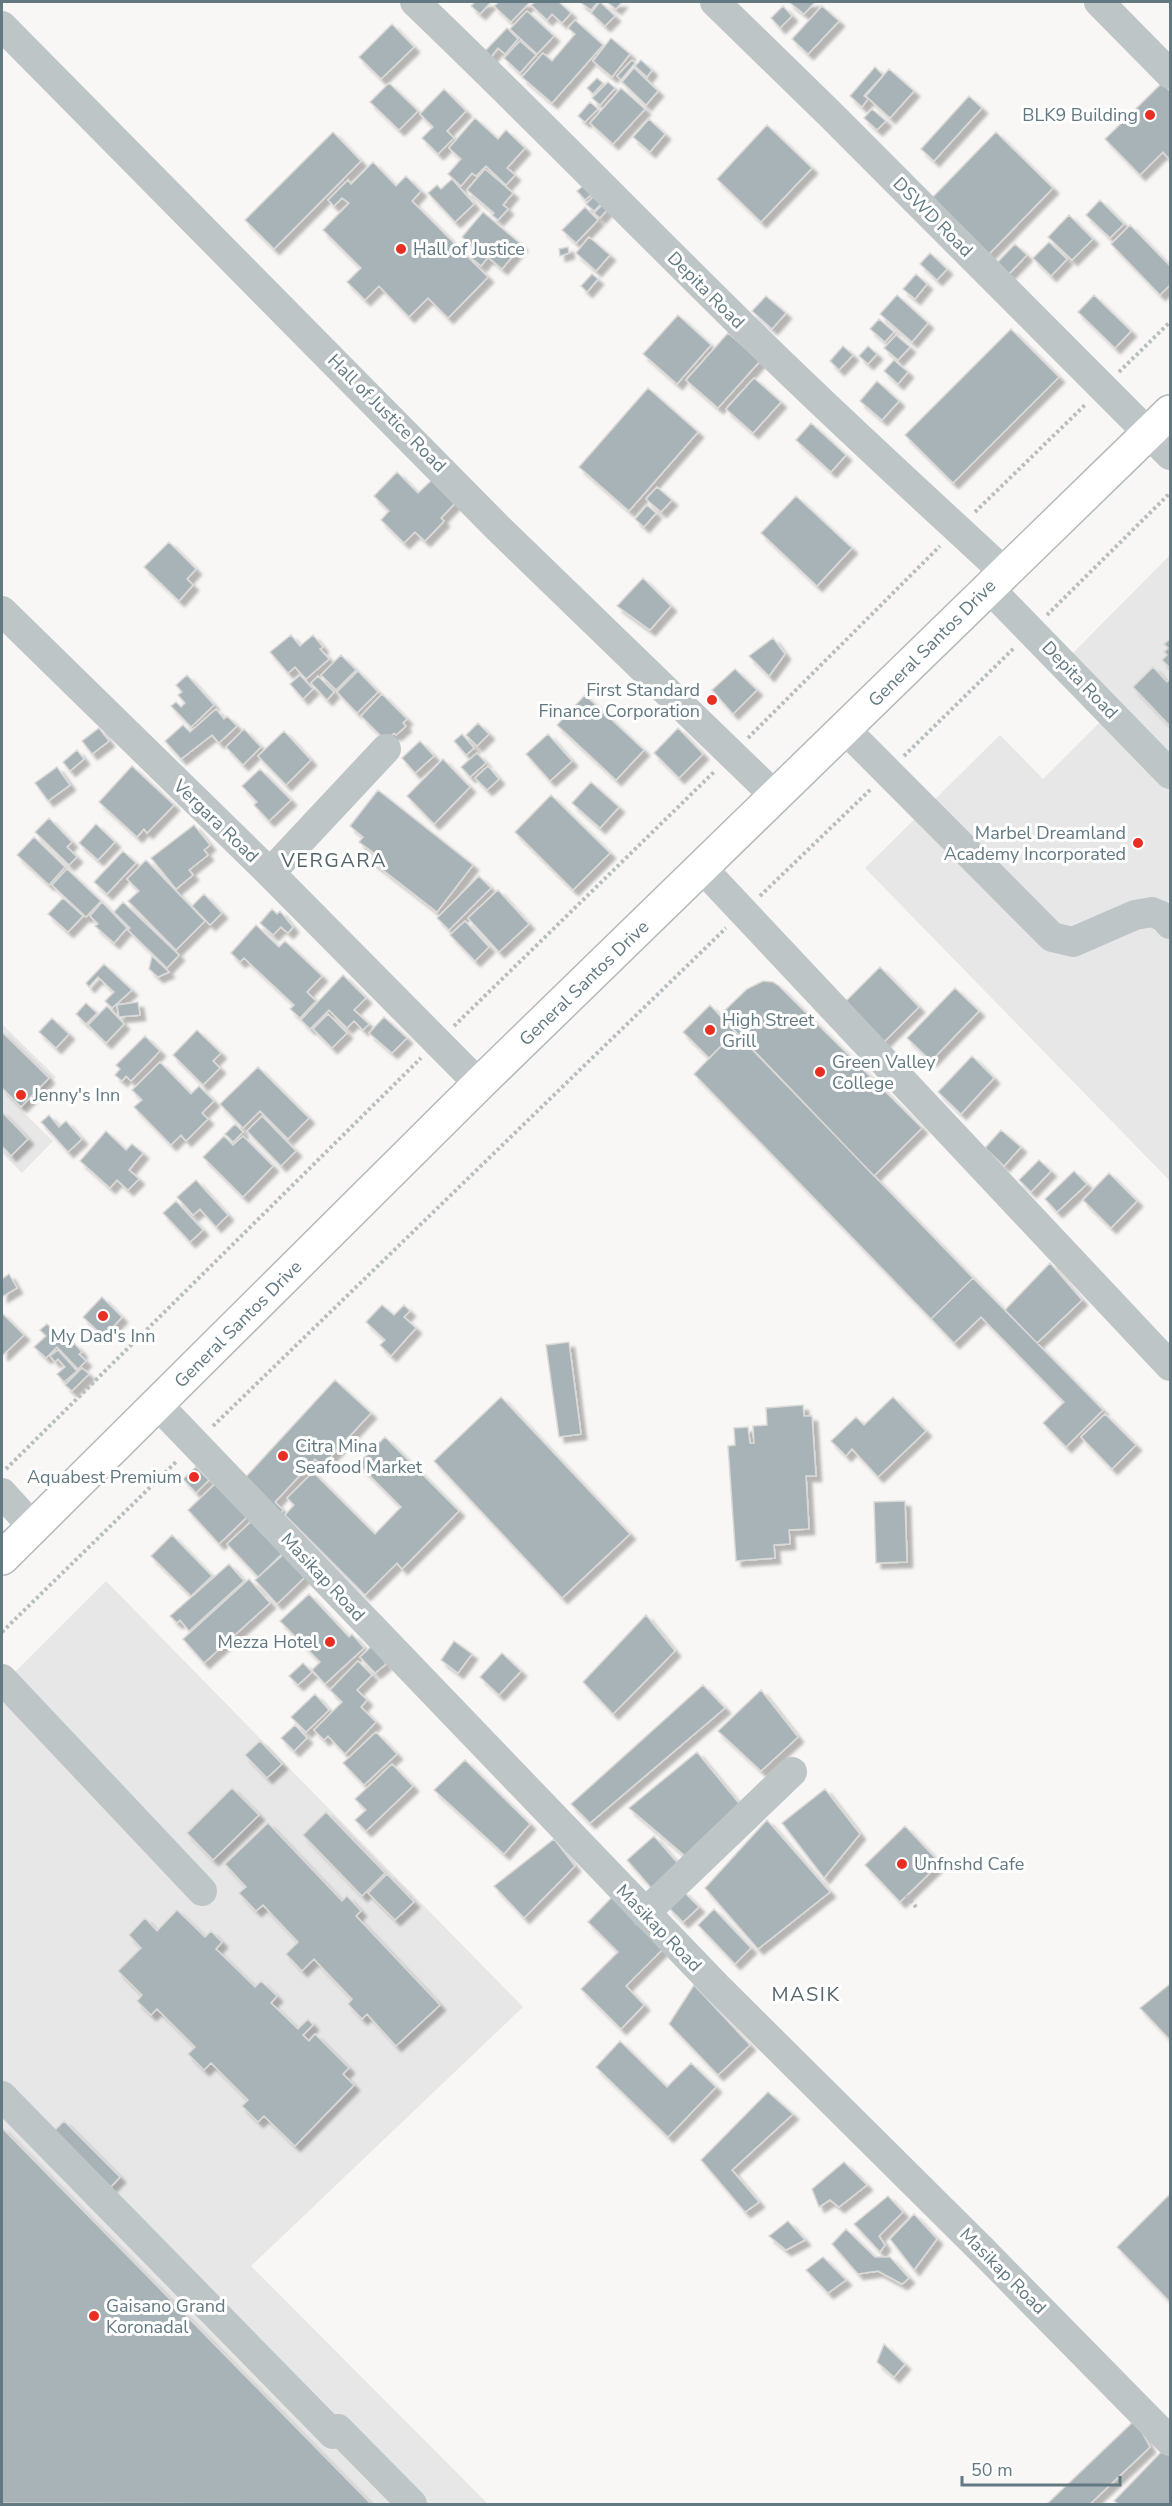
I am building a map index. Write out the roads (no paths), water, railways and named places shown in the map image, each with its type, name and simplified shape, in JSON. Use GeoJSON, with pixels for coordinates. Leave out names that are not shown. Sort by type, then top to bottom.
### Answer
{"type":"FeatureCollection","features":[{"type":"Feature","properties":{"kind":"highway","name":"General Santos Drive"},"geometry":{"type":"LineString","coordinates":[[2,1558],[479,1084],[703,869],[996,580],[1163,433]]}},
{"type":"Feature","properties":{"kind":"street","name":"Depita Road"},"geometry":{"type":"LineString","coordinates":[[415,2],[755,338],[957,529],[996,580],[1170,774]]}},
{"type":"Feature","properties":{"kind":"street","name":"DSWD Road"},"geometry":{"type":"LineString","coordinates":[[715,2],[1103,387],[1163,433]]}},
{"type":"Feature","properties":{"kind":"street"},"geometry":{"type":"LineString","coordinates":[[1100,2],[1170,75]]}},
{"type":"Feature","properties":{"kind":"street","name":"Hall of Justice Road"},"geometry":{"type":"LineString","coordinates":[[2,26],[498,528],[776,797]]}},
{"type":"Feature","properties":{"kind":"street","name":"Vergara Road"},"geometry":{"type":"LineString","coordinates":[[2,611],[270,873],[479,1084]]}},
{"type":"Feature","properties":{"kind":"street"},"geometry":{"type":"LineString","coordinates":[[845,729],[1053,937],[1073,942],[1135,915],[1152,912],[1164,917],[1170,924]]}},
{"type":"Feature","properties":{"kind":"street"},"geometry":{"type":"LineString","coordinates":[[270,873],[386,749]]}},
{"type":"Feature","properties":{"kind":"street"},"geometry":{"type":"LineString","coordinates":[[703,869],[1170,1366]]}},
{"type":"Feature","properties":{"kind":"street","name":"Masikap Road"},"geometry":{"type":"LineString","coordinates":[[158,1405],[645,1913],[1170,2441]]}},
{"type":"Feature","properties":{"kind":"street"},"geometry":{"type":"LineString","coordinates":[[2,1493],[33,1527]]}},
{"type":"Feature","properties":{"kind":"street"},"geometry":{"type":"LineString","coordinates":[[2,1679],[202,1892]]}},
{"type":"Feature","properties":{"kind":"street"},"geometry":{"type":"LineString","coordinates":[[645,1913],[792,1772]]}},
{"type":"Feature","properties":{"kind":"street"},"geometry":{"type":"LineString","coordinates":[[2,2096],[333,2434],[338,2429],[412,2505]]}},
{"type":"Feature","properties":{"kind":"place","name":"BLK9 Building"},"geometry":{"type":"Point","coordinates":[1150,115]}},
{"type":"Feature","properties":{"kind":"place","name":"Hall of Justice"},"geometry":{"type":"Point","coordinates":[401,249]}},
{"type":"Feature","properties":{"kind":"place","name":"First Standard Finance Corporation"},"geometry":{"type":"Point","coordinates":[712,700]}},
{"type":"Feature","properties":{"kind":"place","name":"Marbel Dreamland Academy Incorporated"},"geometry":{"type":"Point","coordinates":[1138,843]}},
{"type":"Feature","properties":{"kind":"place","name":"High Street Grill"},"geometry":{"type":"Point","coordinates":[710,1030]}},
{"type":"Feature","properties":{"kind":"place","name":"Green Valley College"},"geometry":{"type":"Point","coordinates":[820,1072]}},
{"type":"Feature","properties":{"kind":"place","name":"Jenny's Inn"},"geometry":{"type":"Point","coordinates":[21,1095]}},
{"type":"Feature","properties":{"kind":"place","name":"My Dad's Inn"},"geometry":{"type":"Point","coordinates":[103,1316]}},
{"type":"Feature","properties":{"kind":"place","name":"Citra Mina Seafood Market"},"geometry":{"type":"Point","coordinates":[283,1456]}},
{"type":"Feature","properties":{"kind":"place","name":"Aquabest Premium"},"geometry":{"type":"Point","coordinates":[194,1477]}},
{"type":"Feature","properties":{"kind":"place","name":"Mezza Hotel"},"geometry":{"type":"Point","coordinates":[330,1642]}},
{"type":"Feature","properties":{"kind":"place","name":"Unfnshd Cafe"},"geometry":{"type":"Point","coordinates":[902,1864]}},
{"type":"Feature","properties":{"kind":"place","name":"Gaisano Grand Koronadal"},"geometry":{"type":"Point","coordinates":[94,2316]}},
{"type":"Feature","properties":{"kind":"district","name":"VERGARA"},"geometry":{"type":"Point","coordinates":[334,860]}},
{"type":"Feature","properties":{"kind":"district","name":"MASIK"},"geometry":{"type":"Point","coordinates":[806,1994]}}]}
